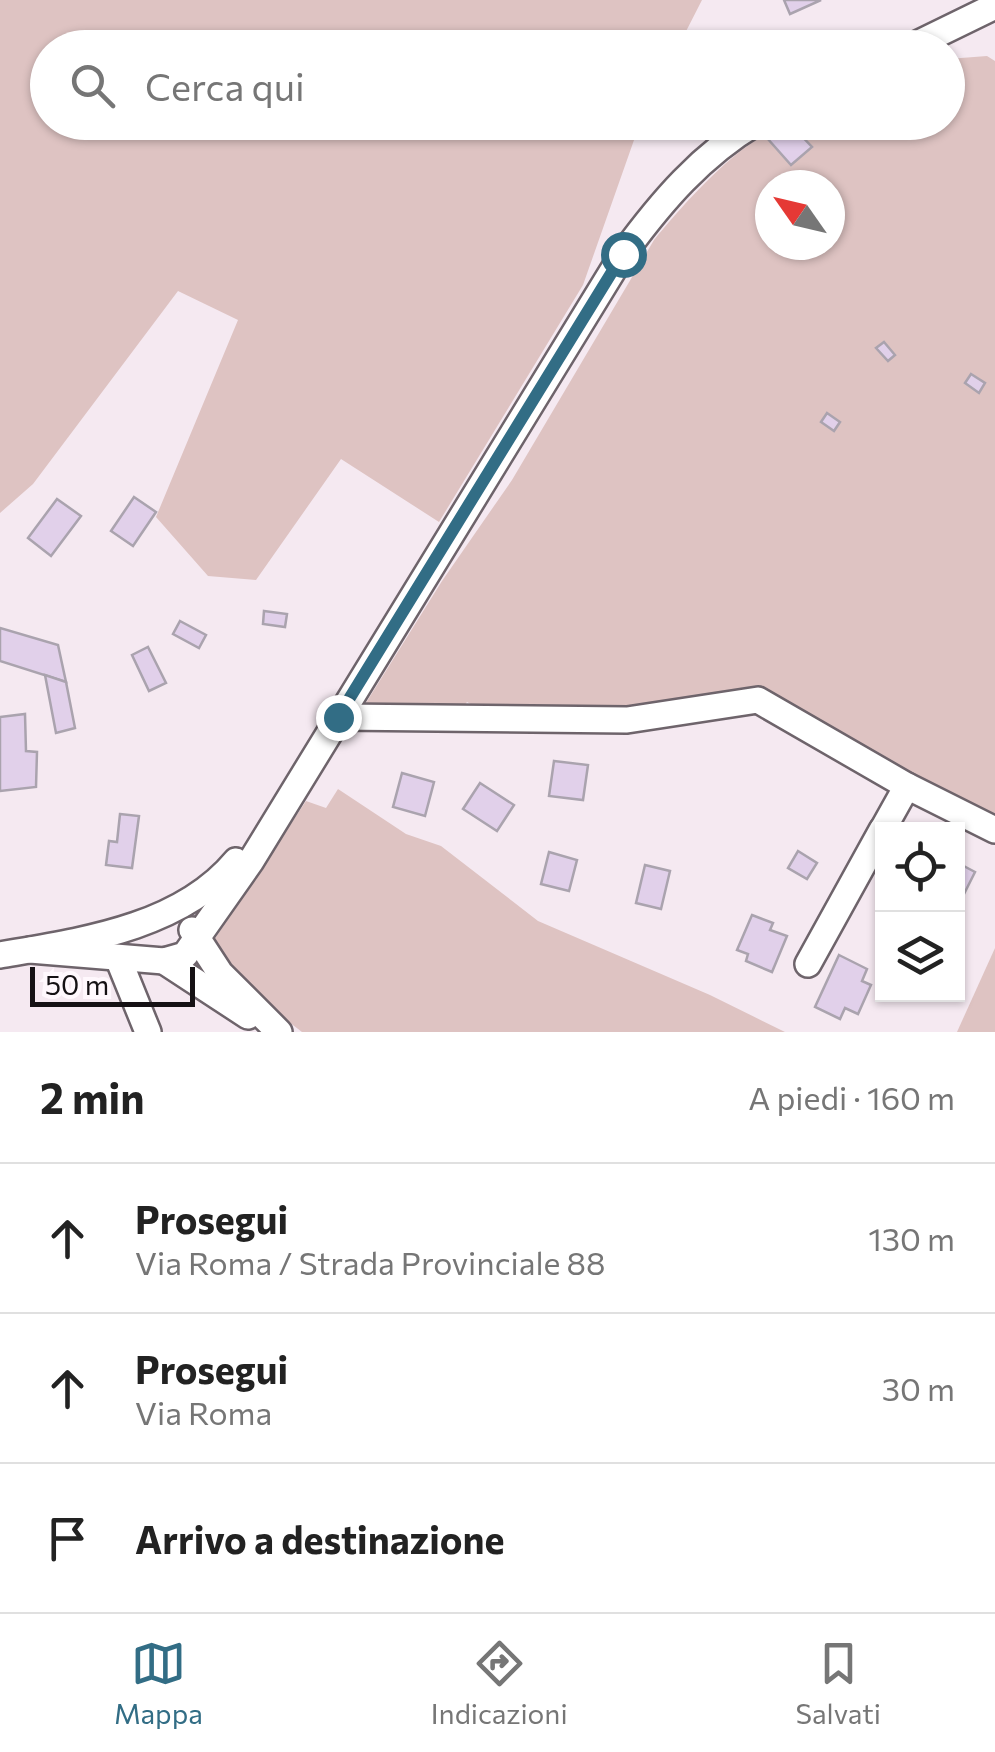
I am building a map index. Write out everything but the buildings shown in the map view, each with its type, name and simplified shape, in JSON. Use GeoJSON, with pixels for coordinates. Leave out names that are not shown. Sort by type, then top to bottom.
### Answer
{"type":"FeatureCollection","features":[{"type":"Feature","properties":{"kind":"street"},"geometry":{"type":"LineString","coordinates":[[946,30],[995,6]]}},
{"type":"Feature","properties":{"kind":"street"},"geometry":{"type":"LineString","coordinates":[[30,950],[179,959],[284,804],[623,254],[683,178],[727,140]]}},
{"type":"Feature","properties":{"kind":"street"},"geometry":{"type":"LineString","coordinates":[[338,717],[626,720],[758,700],[907,786],[995,830]]}},
{"type":"Feature","properties":{"kind":"street"},"geometry":{"type":"LineString","coordinates":[[887,822],[907,786]]}},
{"type":"Feature","properties":{"kind":"street"},"geometry":{"type":"LineString","coordinates":[[276,1032],[161,960],[144,941],[147,926],[227,872],[284,804]]}},
{"type":"Feature","properties":{"kind":"street"},"geometry":{"type":"LineString","coordinates":[[808,964],[875,844]]}},
{"type":"Feature","properties":{"kind":"street"},"geometry":{"type":"LineString","coordinates":[[0,955],[122,929],[163,914],[183,918],[193,939],[220,974],[276,1032]]}},
{"type":"Feature","properties":{"kind":"street"},"geometry":{"type":"LineString","coordinates":[[118,958],[148,1032]]}},
{"type":"Feature","properties":{"kind":"shaded area"},"geometry":{"type":"Polygon","coordinates":[[[0,0],[702,0],[687,30],[30,30],[30,140],[634,140],[583,285],[439,522],[341,459],[256,580],[208,576],[156,517],[238,320],[178,291],[33,484],[0,513],[0,0]]]}},
{"type":"Feature","properties":{"kind":"shaded area"},"geometry":{"type":"Polygon","coordinates":[[[987,56],[995,61],[995,819],[842,739],[800,712],[742,688],[637,707],[482,710],[467,702],[462,709],[364,706],[442,581],[512,480],[654,240],[718,171],[757,140],[965,140],[965,58],[987,56]]]}},
{"type":"Feature","properties":{"kind":"shaded area"},"geometry":{"type":"Polygon","coordinates":[[[338,789],[406,834],[441,846],[538,921],[710,995],[785,1032],[302,1032],[241,985],[212,943],[306,801],[326,808],[338,789]]]}},
{"type":"Feature","properties":{"kind":"shaded area"},"geometry":{"type":"Polygon","coordinates":[[[995,948],[995,1032],[957,1032],[995,948]]]}},
{"type":"Feature","properties":{"kind":"route"},"geometry":{"type":"LineString","coordinates":[[338,717],[623,254]]}}]}
